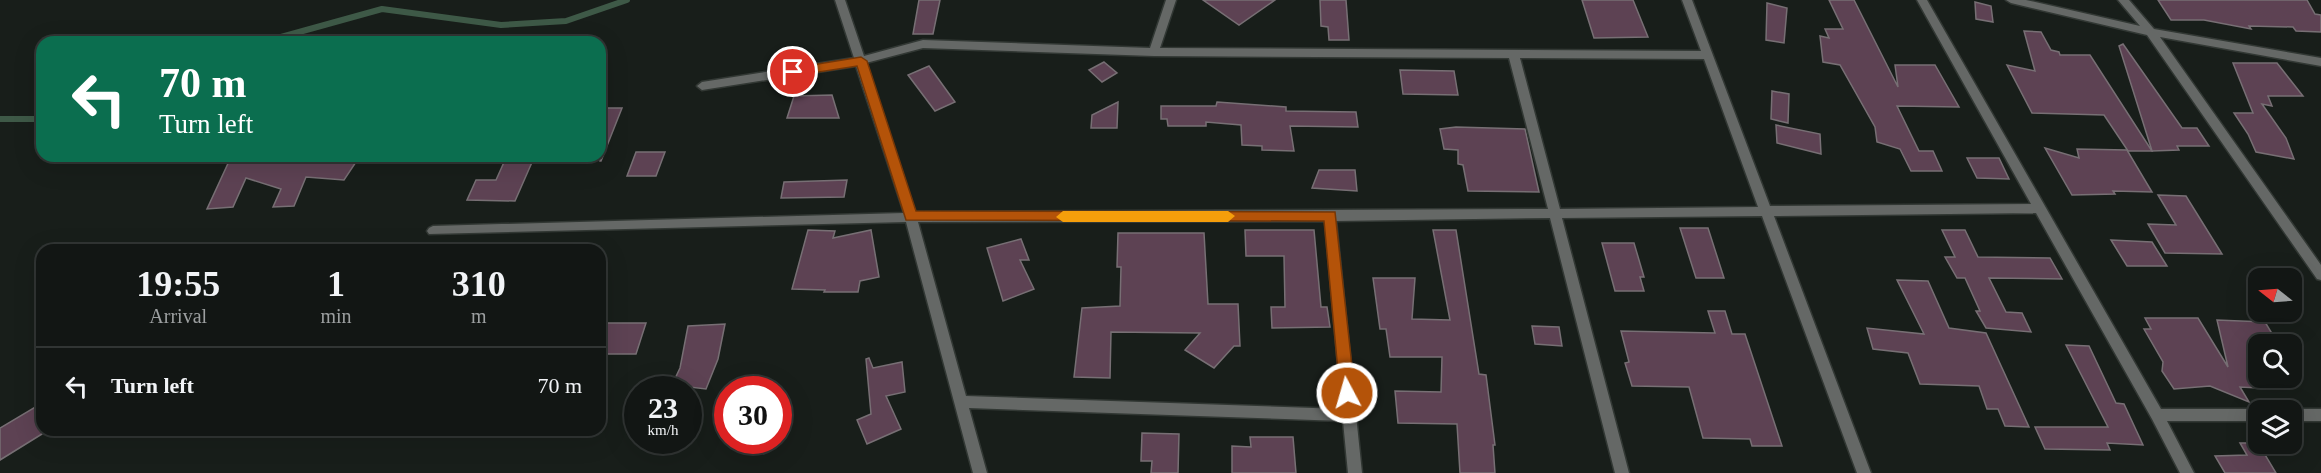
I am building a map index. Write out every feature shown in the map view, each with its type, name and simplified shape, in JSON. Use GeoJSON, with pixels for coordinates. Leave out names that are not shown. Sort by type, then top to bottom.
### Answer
{"type":"FeatureCollection","features":[{"type":"Feature","properties":{"kind":"street"},"geometry":{"type":"LineString","coordinates":[[840,0],[911,217],[980,473]]}},
{"type":"Feature","properties":{"kind":"street"},"geometry":{"type":"LineString","coordinates":[[1154,52],[1171,0]]}},
{"type":"Feature","properties":{"kind":"street"},"geometry":{"type":"LineString","coordinates":[[1687,0],[1864,473]]}},
{"type":"Feature","properties":{"kind":"street"},"geometry":{"type":"LineString","coordinates":[[1922,0],[2157,415],[2187,473]]}},
{"type":"Feature","properties":{"kind":"street"},"geometry":{"type":"LineString","coordinates":[[2011,0],[2151,32],[2321,62]]}},
{"type":"Feature","properties":{"kind":"street"},"geometry":{"type":"LineString","coordinates":[[2123,0],[2151,32],[2321,275]]}},
{"type":"Feature","properties":{"kind":"street"},"geometry":{"type":"LineString","coordinates":[[702,86],[861,61],[923,44],[1154,52],[1707,55]]}},
{"type":"Feature","properties":{"kind":"street"},"geometry":{"type":"LineString","coordinates":[[1514,55],[1557,212],[1622,473]]}},
{"type":"Feature","properties":{"kind":"street"},"geometry":{"type":"LineString","coordinates":[[433,231],[911,217],[1330,216],[2040,208]]}},
{"type":"Feature","properties":{"kind":"street"},"geometry":{"type":"LineString","coordinates":[[1330,216],[1355,473]]}},
{"type":"Feature","properties":{"kind":"street"},"geometry":{"type":"LineString","coordinates":[[961,402],[1349,415]]}},
{"type":"Feature","properties":{"kind":"street"},"geometry":{"type":"LineString","coordinates":[[2157,415],[2248,416]]}},
{"type":"Feature","properties":{"kind":"street"},"geometry":{"type":"LineString","coordinates":[[2302,416],[2321,416]]}},
{"type":"Feature","properties":{"kind":"building"},"geometry":{"type":"Polygon","coordinates":[[[919,0],[940,0],[933,34],[913,34],[919,0]]]}},
{"type":"Feature","properties":{"kind":"building"},"geometry":{"type":"Polygon","coordinates":[[[1203,0],[1275,0],[1239,25],[1203,0]]]}},
{"type":"Feature","properties":{"kind":"building"},"geometry":{"type":"Polygon","coordinates":[[[1320,0],[1346,0],[1349,40],[1329,40],[1328,27],[1321,26],[1320,0]]]}},
{"type":"Feature","properties":{"kind":"building"},"geometry":{"type":"Polygon","coordinates":[[[1582,0],[1633,0],[1648,37],[1594,38],[1582,0]]]}},
{"type":"Feature","properties":{"kind":"building"},"geometry":{"type":"Polygon","coordinates":[[[1829,0],[1854,0],[1898,87],[1895,65],[1935,65],[1959,107],[1897,106],[1919,151],[1933,151],[1942,171],[1911,171],[1900,149],[1877,142],[1875,127],[1840,65],[1823,62],[1820,36],[1829,38],[1825,29],[1843,29],[1829,0]]]}},
{"type":"Feature","properties":{"kind":"building"},"geometry":{"type":"Polygon","coordinates":[[[2158,0],[2307,0],[2315,14],[2321,15],[2321,32],[2296,31],[2293,27],[2249,26],[2251,29],[2204,20],[2171,20],[2158,0]]]}},
{"type":"Feature","properties":{"kind":"building"},"geometry":{"type":"Polygon","coordinates":[[[1975,2],[1991,6],[1993,22],[1976,19],[1975,2]]]}},
{"type":"Feature","properties":{"kind":"building"},"geometry":{"type":"Polygon","coordinates":[[[1767,3],[1787,8],[1784,43],[1766,40],[1767,3]]]}},
{"type":"Feature","properties":{"kind":"building"},"geometry":{"type":"Polygon","coordinates":[[[2024,31],[2041,32],[2051,50],[2059,52],[2060,55],[2090,55],[2152,151],[2128,151],[2104,115],[2032,113],[2007,65],[2035,71],[2024,31]]]}},
{"type":"Feature","properties":{"kind":"building"},"geometry":{"type":"Polygon","coordinates":[[[2123,44],[2182,128],[2197,128],[2209,146],[2177,146],[2179,150],[2152,151],[2119,46],[2123,44]]]}},
{"type":"Feature","properties":{"kind":"building"},"geometry":{"type":"Polygon","coordinates":[[[1104,62],[1117,73],[1102,82],[1089,70],[1104,62]]]}},
{"type":"Feature","properties":{"kind":"building"},"geometry":{"type":"Polygon","coordinates":[[[2233,63],[2277,63],[2303,96],[2268,96],[2272,106],[2262,104],[2286,138],[2294,159],[2256,152],[2248,134],[2234,113],[2253,113],[2233,63]]]}},
{"type":"Feature","properties":{"kind":"building"},"geometry":{"type":"Polygon","coordinates":[[[929,66],[955,102],[935,111],[908,75],[929,66]]]}},
{"type":"Feature","properties":{"kind":"building"},"geometry":{"type":"Polygon","coordinates":[[[1400,70],[1454,71],[1458,95],[1403,94],[1400,70]]]}},
{"type":"Feature","properties":{"kind":"building"},"geometry":{"type":"Polygon","coordinates":[[[1772,91],[1789,94],[1788,123],[1771,119],[1772,91]]]}},
{"type":"Feature","properties":{"kind":"building"},"geometry":{"type":"Polygon","coordinates":[[[832,95],[839,118],[787,118],[794,96],[832,95]]]}},
{"type":"Feature","properties":{"kind":"building"},"geometry":{"type":"Polygon","coordinates":[[[1118,102],[1117,128],[1091,128],[1092,115],[1118,102]]]}},
{"type":"Feature","properties":{"kind":"building"},"geometry":{"type":"Polygon","coordinates":[[[1217,102],[1286,107],[1286,111],[1356,112],[1358,127],[1290,126],[1294,151],[1262,150],[1262,146],[1242,145],[1241,125],[1206,122],[1206,126],[1168,126],[1167,119],[1161,119],[1161,106],[1216,106],[1217,102]]]}},
{"type":"Feature","properties":{"kind":"building"},"geometry":{"type":"Polygon","coordinates":[[[606,108],[622,108],[606,148],[606,108]]]}},
{"type":"Feature","properties":{"kind":"building"},"geometry":{"type":"Polygon","coordinates":[[[1776,125],[1820,134],[1821,154],[1777,143],[1776,125]]]}},
{"type":"Feature","properties":{"kind":"building"},"geometry":{"type":"Polygon","coordinates":[[[1456,127],[1525,129],[1539,192],[1468,191],[1463,165],[1458,164],[1458,150],[1444,149],[1440,129],[1456,127]]]}},
{"type":"Feature","properties":{"kind":"building"},"geometry":{"type":"Polygon","coordinates":[[[2045,148],[2079,158],[2077,149],[2127,150],[2152,192],[2113,191],[2115,194],[2072,195],[2045,148]]]}},
{"type":"Feature","properties":{"kind":"building"},"geometry":{"type":"Polygon","coordinates":[[[636,152],[665,152],[656,176],[627,176],[636,152]]]}},
{"type":"Feature","properties":{"kind":"building"},"geometry":{"type":"Polygon","coordinates":[[[1967,158],[1999,158],[2009,179],[1977,178],[1967,158]]]}},
{"type":"Feature","properties":{"kind":"building"},"geometry":{"type":"Polygon","coordinates":[[[229,162],[356,162],[344,180],[306,177],[294,206],[273,207],[281,189],[246,178],[233,207],[207,209],[229,162]]]}},
{"type":"Feature","properties":{"kind":"building"},"geometry":{"type":"Polygon","coordinates":[[[504,162],[532,162],[515,201],[467,200],[476,180],[496,180],[504,162]]]}},
{"type":"Feature","properties":{"kind":"building"},"geometry":{"type":"Polygon","coordinates":[[[1319,170],[1355,170],[1357,191],[1312,188],[1319,170]]]}},
{"type":"Feature","properties":{"kind":"building"},"geometry":{"type":"Polygon","coordinates":[[[847,180],[844,197],[781,198],[784,182],[847,180]]]}},
{"type":"Feature","properties":{"kind":"building"},"geometry":{"type":"Polygon","coordinates":[[[2158,195],[2186,196],[2222,254],[2165,253],[2148,224],[2176,225],[2158,195]]]}},
{"type":"Feature","properties":{"kind":"building"},"geometry":{"type":"Polygon","coordinates":[[[1680,228],[1708,228],[1724,278],[1696,278],[1680,228]]]}},
{"type":"Feature","properties":{"kind":"building"},"geometry":{"type":"Polygon","coordinates":[[[808,230],[835,231],[833,238],[871,230],[879,277],[860,281],[858,292],[792,289],[808,230]]]}},
{"type":"Feature","properties":{"kind":"building"},"geometry":{"type":"Polygon","coordinates":[[[1245,230],[1314,230],[1321,307],[1327,307],[1330,327],[1272,328],[1271,307],[1285,307],[1284,256],[1246,256],[1245,230]]]}},
{"type":"Feature","properties":{"kind":"building"},"geometry":{"type":"Polygon","coordinates":[[[1433,230],[1456,230],[1479,374],[1486,375],[1495,445],[1493,445],[1495,473],[1460,473],[1457,424],[1398,423],[1395,391],[1441,392],[1442,357],[1390,357],[1386,329],[1380,329],[1373,278],[1415,278],[1412,319],[1450,320],[1433,230]]]}},
{"type":"Feature","properties":{"kind":"building"},"geometry":{"type":"Polygon","coordinates":[[[1942,230],[1965,230],[1978,257],[2050,258],[2062,279],[1989,278],[2006,312],[2022,313],[2031,332],[1986,328],[1976,311],[1980,311],[1965,278],[1957,278],[1945,257],[1955,257],[1942,230]]]}},
{"type":"Feature","properties":{"kind":"building"},"geometry":{"type":"Polygon","coordinates":[[[1118,233],[1204,233],[1208,304],[1238,304],[1240,346],[1234,346],[1214,368],[1185,350],[1200,333],[1111,332],[1110,378],[1074,377],[1082,308],[1120,306],[1121,267],[1117,267],[1118,233]]]}},
{"type":"Feature","properties":{"kind":"building"},"geometry":{"type":"Polygon","coordinates":[[[1021,239],[1029,260],[1020,260],[1034,289],[1003,301],[987,248],[1021,239]]]}},
{"type":"Feature","properties":{"kind":"building"},"geometry":{"type":"Polygon","coordinates":[[[2111,240],[2152,242],[2167,266],[2127,266],[2111,240]]]}},
{"type":"Feature","properties":{"kind":"building"},"geometry":{"type":"Polygon","coordinates":[[[1602,243],[1634,243],[1644,277],[1640,277],[1644,291],[1615,291],[1602,243]]]}},
{"type":"Feature","properties":{"kind":"building"},"geometry":{"type":"Polygon","coordinates":[[[1897,280],[1928,281],[1949,328],[1986,333],[2029,427],[2005,426],[1998,409],[1987,409],[1979,386],[1920,384],[1908,353],[1873,349],[1867,328],[1924,334],[1897,280]]]}},
{"type":"Feature","properties":{"kind":"building"},"geometry":{"type":"Polygon","coordinates":[[[1708,311],[1725,311],[1732,334],[1745,334],[1782,446],[1752,446],[1750,439],[1703,438],[1689,387],[1632,386],[1625,363],[1629,362],[1621,331],[1715,333],[1708,311]]]}},
{"type":"Feature","properties":{"kind":"building"},"geometry":{"type":"Polygon","coordinates":[[[2145,318],[2198,318],[2228,367],[2217,320],[2265,322],[2272,334],[2248,334],[2248,387],[2240,387],[2248,402],[2210,386],[2174,389],[2162,371],[2163,362],[2144,329],[2151,329],[2145,318]]]}},
{"type":"Feature","properties":{"kind":"building"},"geometry":{"type":"Polygon","coordinates":[[[606,323],[646,323],[636,354],[606,354],[606,323]]]}},
{"type":"Feature","properties":{"kind":"building"},"geometry":{"type":"Polygon","coordinates":[[[725,324],[718,359],[706,389],[702,389],[702,376],[676,376],[680,368],[688,326],[725,324]]]}},
{"type":"Feature","properties":{"kind":"building"},"geometry":{"type":"Polygon","coordinates":[[[1532,326],[1559,327],[1562,346],[1535,344],[1532,326]]]}},
{"type":"Feature","properties":{"kind":"building"},"geometry":{"type":"Polygon","coordinates":[[[2066,345],[2089,346],[2116,403],[2124,404],[2143,445],[2107,443],[2110,450],[2045,449],[2035,427],[2108,427],[2066,345]]]}},
{"type":"Feature","properties":{"kind":"building"},"geometry":{"type":"Polygon","coordinates":[[[869,358],[873,368],[902,362],[905,392],[886,396],[901,429],[867,444],[857,420],[871,414],[866,359],[869,358]]]}},
{"type":"Feature","properties":{"kind":"building"},"geometry":{"type":"Polygon","coordinates":[[[36,407],[36,436],[39,436],[0,460],[0,428],[36,407]]]}},
{"type":"Feature","properties":{"kind":"building"},"geometry":{"type":"Polygon","coordinates":[[[1142,433],[1179,434],[1178,473],[1151,473],[1152,461],[1141,461],[1142,433]]]}},
{"type":"Feature","properties":{"kind":"building"},"geometry":{"type":"Polygon","coordinates":[[[1250,437],[1293,437],[1296,473],[1232,473],[1232,446],[1251,447],[1250,437]]]}},
{"type":"Feature","properties":{"kind":"building"},"geometry":{"type":"Polygon","coordinates":[[[2240,443],[2248,443],[2248,454],[2265,454],[2276,473],[2225,473],[2215,456],[2247,455],[2240,443]]]}},
{"type":"Feature","properties":{"kind":"waterway"},"geometry":{"type":"LineString","coordinates":[[285,36],[382,9],[501,25],[566,21],[627,0]]}},
{"type":"Feature","properties":{"kind":"waterway"},"geometry":{"type":"LineString","coordinates":[[0,119],[36,119]]}},
{"type":"Feature","properties":{"kind":"slow traffic"},"geometry":{"type":"LineString","coordinates":[[1063,217],[1228,216]]}},
{"type":"Feature","properties":{"kind":"route"},"geometry":{"type":"LineString","coordinates":[[793,72],[861,61],[911,217],[1330,216],[1347,393]]}}]}
